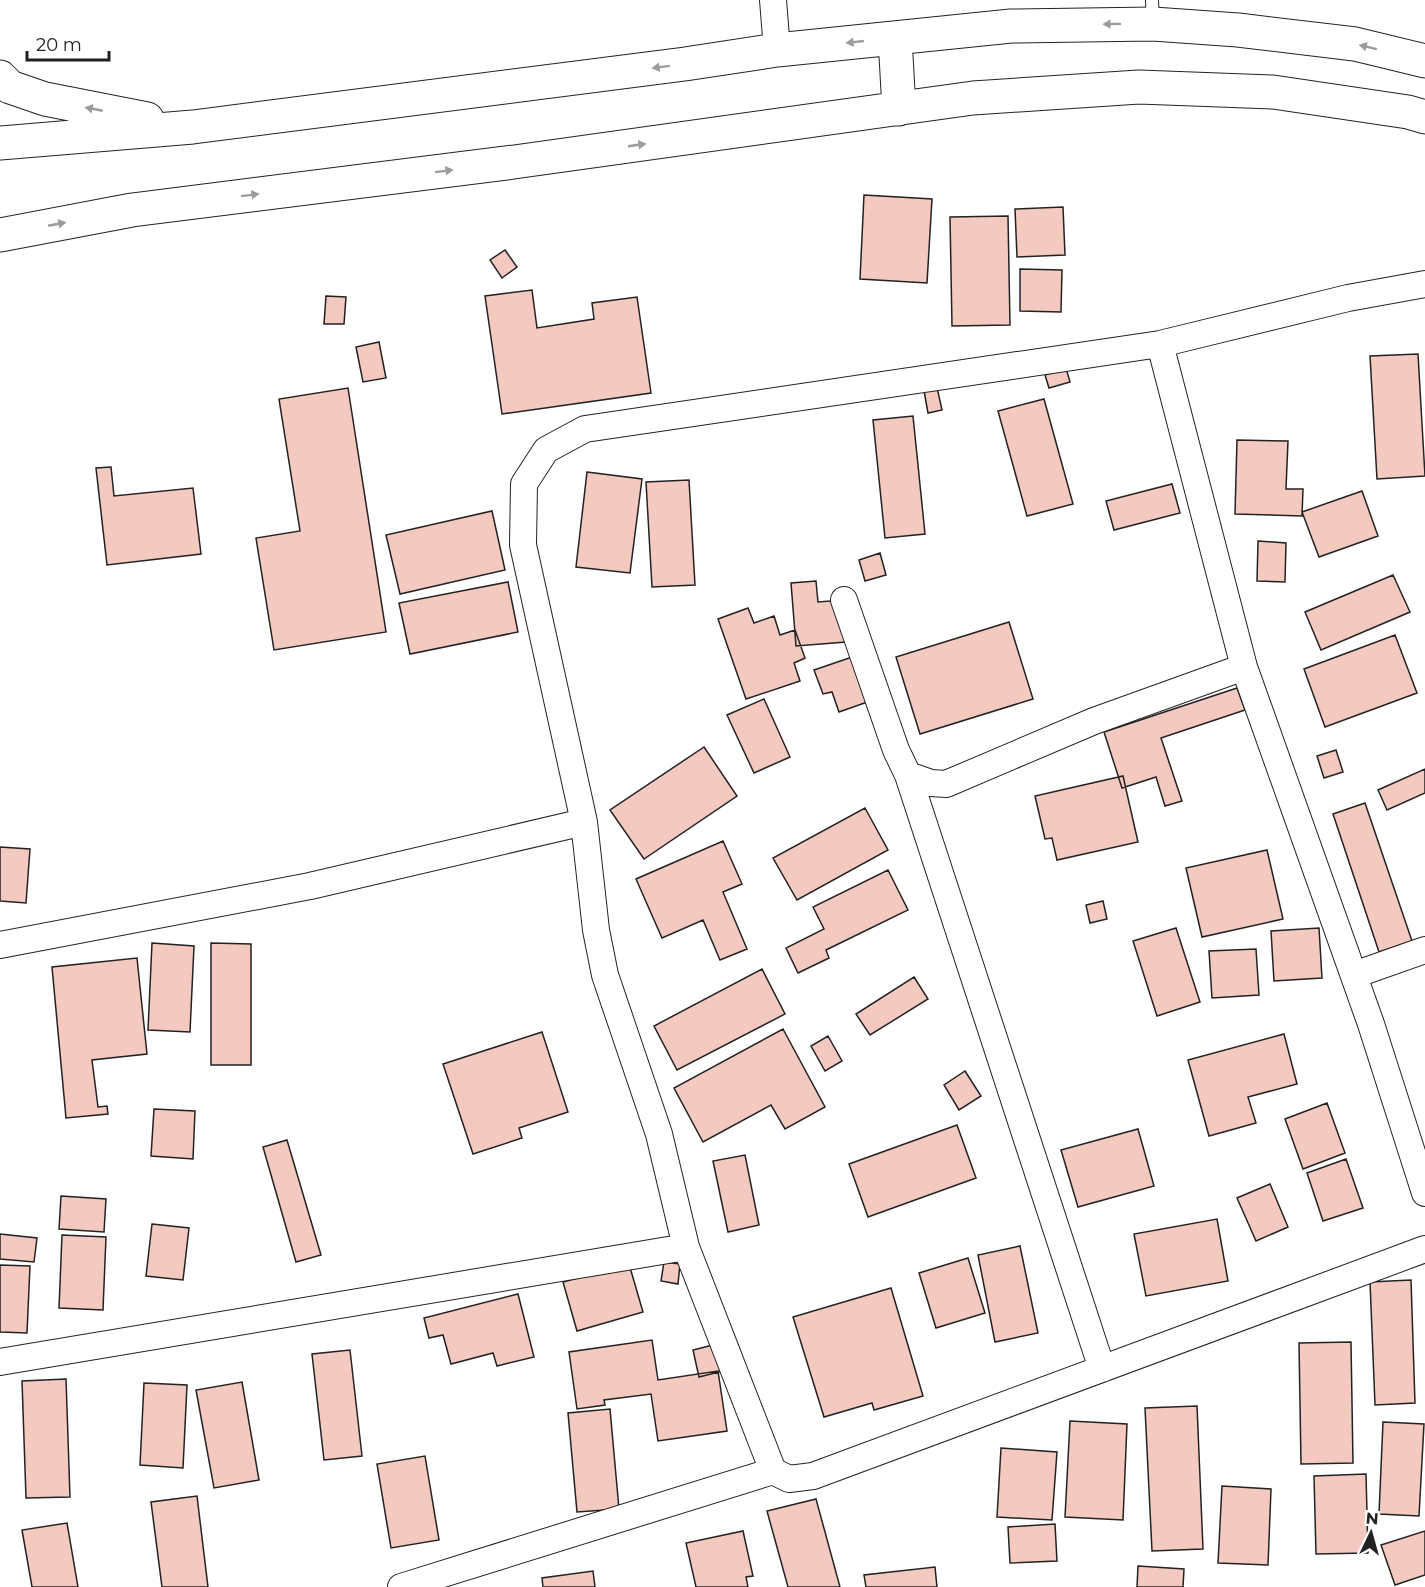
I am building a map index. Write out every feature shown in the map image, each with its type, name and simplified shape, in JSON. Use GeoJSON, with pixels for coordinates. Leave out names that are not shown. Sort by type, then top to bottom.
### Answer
{"type":"FeatureCollection","features":[{"type":"Feature","properties":{"kind":"main road"},"geometry":{"type":"LineString","coordinates":[[0,143],[193,127],[685,64],[777,50],[1153,12],[1238,30],[1355,44],[1425,62]]}},
{"type":"Feature","properties":{"kind":"main road"},"geometry":{"type":"LineString","coordinates":[[895,38],[899,109]]}},
{"type":"Feature","properties":{"kind":"main road"},"geometry":{"type":"LineString","coordinates":[[0,78],[10,87],[45,99],[193,127]]}},
{"type":"Feature","properties":{"kind":"main road"},"geometry":{"type":"LineString","coordinates":[[0,235],[132,210],[514,162],[973,98],[1139,87],[1274,92],[1408,112],[1425,117]]}},
{"type":"Feature","properties":{"kind":"street"},"geometry":{"type":"LineString","coordinates":[[773,0],[777,50]]}},
{"type":"Feature","properties":{"kind":"street"},"geometry":{"type":"LineString","coordinates":[[1425,284],[1348,298],[1160,344],[585,429],[546,450],[524,484],[523,544],[584,822],[596,930],[605,975],[659,1134],[687,1247],[773,1471],[789,1479],[813,1476],[1425,1249]]}},
{"type":"Feature","properties":{"kind":"street"},"geometry":{"type":"LineString","coordinates":[[1160,344],[1244,667],[1371,1024],[1425,1193]]}},
{"type":"Feature","properties":{"kind":"street"},"geometry":{"type":"LineString","coordinates":[[844,600],[896,750],[908,775],[1102,1369]]}},
{"type":"Feature","properties":{"kind":"street"},"geometry":{"type":"LineString","coordinates":[[908,775],[931,783],[946,784],[1094,722],[1244,667]]}},
{"type":"Feature","properties":{"kind":"street"},"geometry":{"type":"LineString","coordinates":[[0,945],[310,886],[584,822]]}},
{"type":"Feature","properties":{"kind":"street"},"geometry":{"type":"LineString","coordinates":[[1354,975],[1425,950]]}},
{"type":"Feature","properties":{"kind":"street"},"geometry":{"type":"LineString","coordinates":[[0,1362],[687,1247]]}},
{"type":"Feature","properties":{"kind":"street"},"geometry":{"type":"LineString","coordinates":[[401,1587],[773,1471]]}},
{"type":"Feature","properties":{"kind":"building"},"geometry":{"type":"Polygon","coordinates":[[[864,195],[932,199],[927,283],[860,279],[864,195]]]}},
{"type":"Feature","properties":{"kind":"building"},"geometry":{"type":"Polygon","coordinates":[[[1063,207],[1065,255],[1017,257],[1015,209],[1063,207]]]}},
{"type":"Feature","properties":{"kind":"building"},"geometry":{"type":"Polygon","coordinates":[[[1008,216],[1010,325],[952,326],[950,217],[1008,216]]]}},
{"type":"Feature","properties":{"kind":"building"},"geometry":{"type":"Polygon","coordinates":[[[505,250],[517,267],[502,278],[490,260],[505,250]]]}},
{"type":"Feature","properties":{"kind":"building"},"geometry":{"type":"Polygon","coordinates":[[[1020,269],[1062,270],[1061,312],[1020,311],[1020,269]]]}},
{"type":"Feature","properties":{"kind":"building"},"geometry":{"type":"Polygon","coordinates":[[[532,290],[537,328],[594,319],[592,303],[637,297],[651,393],[502,414],[485,296],[532,290]]]}},
{"type":"Feature","properties":{"kind":"building"},"geometry":{"type":"Polygon","coordinates":[[[326,296],[346,297],[344,324],[324,324],[326,296]]]}},
{"type":"Feature","properties":{"kind":"building"},"geometry":{"type":"Polygon","coordinates":[[[379,342],[386,378],[363,382],[356,347],[379,342]]]}},
{"type":"Feature","properties":{"kind":"building"},"geometry":{"type":"Polygon","coordinates":[[[1418,354],[1425,476],[1377,479],[1370,356],[1418,354]]]}},
{"type":"Feature","properties":{"kind":"building"},"geometry":{"type":"Polygon","coordinates":[[[1066,368],[1070,382],[1049,388],[1045,375],[1066,368]]]}},
{"type":"Feature","properties":{"kind":"building"},"geometry":{"type":"Polygon","coordinates":[[[936,383],[942,410],[928,413],[923,385],[936,383]]]}},
{"type":"Feature","properties":{"kind":"building"},"geometry":{"type":"Polygon","coordinates":[[[348,388],[386,632],[274,650],[256,538],[300,531],[279,399],[348,388]]]}},
{"type":"Feature","properties":{"kind":"building"},"geometry":{"type":"Polygon","coordinates":[[[1044,399],[1073,504],[1027,516],[998,411],[1044,399]]]}},
{"type":"Feature","properties":{"kind":"building"},"geometry":{"type":"Polygon","coordinates":[[[913,416],[925,534],[885,538],[873,420],[913,416]]]}},
{"type":"Feature","properties":{"kind":"building"},"geometry":{"type":"Polygon","coordinates":[[[1237,440],[1288,441],[1286,489],[1303,489],[1302,516],[1235,514],[1237,440]]]}},
{"type":"Feature","properties":{"kind":"building"},"geometry":{"type":"Polygon","coordinates":[[[111,467],[114,496],[193,488],[201,554],[107,565],[96,468],[111,467]]]}},
{"type":"Feature","properties":{"kind":"building"},"geometry":{"type":"Polygon","coordinates":[[[587,472],[642,479],[630,573],[576,567],[587,472]]]}},
{"type":"Feature","properties":{"kind":"building"},"geometry":{"type":"Polygon","coordinates":[[[689,480],[695,585],[652,587],[646,482],[689,480]]]}},
{"type":"Feature","properties":{"kind":"building"},"geometry":{"type":"Polygon","coordinates":[[[1172,484],[1180,513],[1114,530],[1106,501],[1172,484]]]}},
{"type":"Feature","properties":{"kind":"building"},"geometry":{"type":"Polygon","coordinates":[[[1362,491],[1378,536],[1319,557],[1302,512],[1362,491]]]}},
{"type":"Feature","properties":{"kind":"building"},"geometry":{"type":"Polygon","coordinates":[[[492,511],[505,570],[400,594],[386,535],[492,511]]]}},
{"type":"Feature","properties":{"kind":"building"},"geometry":{"type":"Polygon","coordinates":[[[1258,541],[1286,543],[1285,582],[1257,581],[1258,541]]]}},
{"type":"Feature","properties":{"kind":"building"},"geometry":{"type":"Polygon","coordinates":[[[880,553],[886,575],[865,581],[859,560],[880,553]]]}},
{"type":"Feature","properties":{"kind":"building"},"geometry":{"type":"Polygon","coordinates":[[[1393,575],[1410,612],[1321,650],[1305,612],[1393,575]]]}},
{"type":"Feature","properties":{"kind":"building"},"geometry":{"type":"Polygon","coordinates":[[[816,581],[818,602],[843,600],[846,642],[796,646],[791,583],[816,581]]]}},
{"type":"Feature","properties":{"kind":"building"},"geometry":{"type":"Polygon","coordinates":[[[508,582],[518,632],[410,654],[399,603],[508,582]]]}},
{"type":"Feature","properties":{"kind":"building"},"geometry":{"type":"Polygon","coordinates":[[[748,608],[754,623],[774,616],[780,635],[795,630],[805,658],[794,663],[800,681],[746,699],[718,619],[748,608]]]}},
{"type":"Feature","properties":{"kind":"building"},"geometry":{"type":"Polygon","coordinates":[[[1009,622],[1033,699],[920,734],[896,657],[1009,622]]]}},
{"type":"Feature","properties":{"kind":"building"},"geometry":{"type":"Polygon","coordinates":[[[1395,635],[1417,693],[1325,727],[1304,669],[1395,635]]]}},
{"type":"Feature","properties":{"kind":"building"},"geometry":{"type":"Polygon","coordinates":[[[858,655],[873,700],[839,712],[832,692],[823,694],[814,670],[858,655]]]}},
{"type":"Feature","properties":{"kind":"building"},"geometry":{"type":"Polygon","coordinates":[[[1237,688],[1245,710],[1161,738],[1182,801],[1165,806],[1156,777],[1122,788],[1104,732],[1237,688]]]}},
{"type":"Feature","properties":{"kind":"building"},"geometry":{"type":"Polygon","coordinates":[[[764,699],[790,757],[754,773],[727,715],[764,699]]]}},
{"type":"Feature","properties":{"kind":"building"},"geometry":{"type":"Polygon","coordinates":[[[704,747],[737,796],[644,859],[610,810],[704,747]]]}},
{"type":"Feature","properties":{"kind":"building"},"geometry":{"type":"Polygon","coordinates":[[[1336,750],[1343,772],[1324,778],[1317,756],[1336,750]]]}},
{"type":"Feature","properties":{"kind":"building"},"geometry":{"type":"Polygon","coordinates":[[[1425,769],[1425,793],[1387,810],[1378,790],[1425,769]]]}},
{"type":"Feature","properties":{"kind":"building"},"geometry":{"type":"Polygon","coordinates":[[[1123,776],[1138,842],[1057,860],[1052,838],[1045,839],[1035,796],[1123,776]]]}},
{"type":"Feature","properties":{"kind":"building"},"geometry":{"type":"Polygon","coordinates":[[[1365,803],[1412,941],[1379,952],[1333,814],[1365,803]]]}},
{"type":"Feature","properties":{"kind":"building"},"geometry":{"type":"Polygon","coordinates":[[[865,808],[888,850],[797,900],[773,858],[865,808]]]}},
{"type":"Feature","properties":{"kind":"building"},"geometry":{"type":"Polygon","coordinates":[[[723,841],[742,884],[723,892],[747,949],[720,960],[703,920],[662,938],[636,879],[723,841]]]}},
{"type":"Feature","properties":{"kind":"building"},"geometry":{"type":"Polygon","coordinates":[[[0,847],[30,849],[26,903],[0,901],[0,847]]]}},
{"type":"Feature","properties":{"kind":"building"},"geometry":{"type":"Polygon","coordinates":[[[1267,850],[1283,919],[1202,937],[1186,868],[1267,850]]]}},
{"type":"Feature","properties":{"kind":"building"},"geometry":{"type":"Polygon","coordinates":[[[888,870],[908,910],[826,950],[829,958],[798,973],[786,948],[824,929],[813,907],[888,870]]]}},
{"type":"Feature","properties":{"kind":"building"},"geometry":{"type":"Polygon","coordinates":[[[1103,901],[1107,919],[1090,923],[1086,905],[1103,901]]]}},
{"type":"Feature","properties":{"kind":"building"},"geometry":{"type":"Polygon","coordinates":[[[1176,928],[1200,1002],[1157,1016],[1133,941],[1176,928]]]}},
{"type":"Feature","properties":{"kind":"building"},"geometry":{"type":"Polygon","coordinates":[[[1319,928],[1322,978],[1274,981],[1271,931],[1319,928]]]}},
{"type":"Feature","properties":{"kind":"building"},"geometry":{"type":"Polygon","coordinates":[[[152,943],[194,946],[190,1032],[148,1030],[152,943]]]}},
{"type":"Feature","properties":{"kind":"building"},"geometry":{"type":"Polygon","coordinates":[[[211,943],[251,944],[251,1065],[211,1065],[211,943]]]}},
{"type":"Feature","properties":{"kind":"building"},"geometry":{"type":"Polygon","coordinates":[[[1256,949],[1259,995],[1212,998],[1209,951],[1256,949]]]}},
{"type":"Feature","properties":{"kind":"building"},"geometry":{"type":"Polygon","coordinates":[[[137,958],[147,1054],[92,1060],[98,1107],[107,1106],[108,1114],[66,1118],[52,967],[137,958]]]}},
{"type":"Feature","properties":{"kind":"building"},"geometry":{"type":"Polygon","coordinates":[[[762,969],[785,1014],[677,1070],[654,1026],[762,969]]]}},
{"type":"Feature","properties":{"kind":"building"},"geometry":{"type":"Polygon","coordinates":[[[914,977],[928,999],[870,1035],[856,1014],[914,977]]]}},
{"type":"Feature","properties":{"kind":"building"},"geometry":{"type":"Polygon","coordinates":[[[783,1029],[825,1107],[785,1129],[771,1105],[703,1142],[674,1088],[783,1029]]]}},
{"type":"Feature","properties":{"kind":"building"},"geometry":{"type":"Polygon","coordinates":[[[542,1032],[568,1112],[519,1128],[522,1138],[473,1154],[443,1064],[542,1032]]]}},
{"type":"Feature","properties":{"kind":"building"},"geometry":{"type":"Polygon","coordinates":[[[1284,1034],[1297,1084],[1248,1097],[1256,1123],[1209,1136],[1188,1060],[1284,1034]]]}},
{"type":"Feature","properties":{"kind":"building"},"geometry":{"type":"Polygon","coordinates":[[[828,1036],[842,1061],[825,1071],[811,1046],[828,1036]]]}},
{"type":"Feature","properties":{"kind":"building"},"geometry":{"type":"Polygon","coordinates":[[[965,1071],[981,1096],[959,1110],[944,1085],[965,1071]]]}},
{"type":"Feature","properties":{"kind":"building"},"geometry":{"type":"Polygon","coordinates":[[[1327,1103],[1345,1153],[1303,1169],[1285,1119],[1327,1103]]]}},
{"type":"Feature","properties":{"kind":"building"},"geometry":{"type":"Polygon","coordinates":[[[154,1109],[195,1111],[193,1159],[151,1156],[154,1109]]]}},
{"type":"Feature","properties":{"kind":"building"},"geometry":{"type":"Polygon","coordinates":[[[957,1125],[976,1178],[868,1217],[849,1164],[957,1125]]]}},
{"type":"Feature","properties":{"kind":"building"},"geometry":{"type":"Polygon","coordinates":[[[1138,1129],[1154,1186],[1078,1207],[1061,1150],[1138,1129]]]}},
{"type":"Feature","properties":{"kind":"building"},"geometry":{"type":"Polygon","coordinates":[[[287,1140],[321,1255],[296,1262],[263,1147],[287,1140]]]}},
{"type":"Feature","properties":{"kind":"building"},"geometry":{"type":"Polygon","coordinates":[[[745,1155],[759,1225],[728,1232],[713,1161],[745,1155]]]}},
{"type":"Feature","properties":{"kind":"building"},"geometry":{"type":"Polygon","coordinates":[[[1346,1159],[1363,1208],[1323,1221],[1307,1173],[1346,1159]]]}},
{"type":"Feature","properties":{"kind":"building"},"geometry":{"type":"Polygon","coordinates":[[[1270,1184],[1288,1227],[1256,1241],[1237,1198],[1270,1184]]]}},
{"type":"Feature","properties":{"kind":"building"},"geometry":{"type":"Polygon","coordinates":[[[61,1196],[106,1199],[104,1232],[59,1229],[61,1196]]]}},
{"type":"Feature","properties":{"kind":"building"},"geometry":{"type":"Polygon","coordinates":[[[1217,1219],[1228,1281],[1146,1296],[1134,1234],[1217,1219]]]}},
{"type":"Feature","properties":{"kind":"building"},"geometry":{"type":"Polygon","coordinates":[[[152,1224],[189,1228],[183,1280],[146,1276],[152,1224]]]}},
{"type":"Feature","properties":{"kind":"building"},"geometry":{"type":"Polygon","coordinates":[[[0,1234],[37,1238],[34,1262],[0,1259],[0,1234]]]}},
{"type":"Feature","properties":{"kind":"building"},"geometry":{"type":"Polygon","coordinates":[[[62,1235],[106,1237],[103,1310],[59,1308],[62,1235]]]}},
{"type":"Feature","properties":{"kind":"building"},"geometry":{"type":"Polygon","coordinates":[[[1020,1246],[1038,1333],[995,1342],[978,1255],[1020,1246]]]}},
{"type":"Feature","properties":{"kind":"building"},"geometry":{"type":"Polygon","coordinates":[[[968,1258],[985,1313],[936,1328],[919,1273],[968,1258]]]}},
{"type":"Feature","properties":{"kind":"building"},"geometry":{"type":"Polygon","coordinates":[[[664,1262],[680,1264],[678,1284],[661,1281],[664,1262]]]}},
{"type":"Feature","properties":{"kind":"building"},"geometry":{"type":"Polygon","coordinates":[[[629,1264],[643,1312],[577,1331],[563,1282],[629,1264]]]}},
{"type":"Feature","properties":{"kind":"building"},"geometry":{"type":"Polygon","coordinates":[[[0,1265],[30,1266],[27,1333],[0,1332],[0,1265]]]}},
{"type":"Feature","properties":{"kind":"building"},"geometry":{"type":"Polygon","coordinates":[[[1411,1280],[1415,1403],[1375,1405],[1370,1282],[1411,1280]]]}},
{"type":"Feature","properties":{"kind":"building"},"geometry":{"type":"Polygon","coordinates":[[[891,1288],[923,1396],[874,1410],[872,1403],[824,1417],[793,1317],[891,1288]]]}},
{"type":"Feature","properties":{"kind":"building"},"geometry":{"type":"Polygon","coordinates":[[[518,1294],[534,1357],[497,1366],[493,1353],[451,1364],[443,1335],[429,1338],[424,1318],[518,1294]]]}},
{"type":"Feature","properties":{"kind":"building"},"geometry":{"type":"Polygon","coordinates":[[[652,1340],[658,1380],[718,1371],[727,1431],[658,1441],[651,1394],[604,1400],[605,1405],[577,1409],[569,1352],[652,1340]]]}},
{"type":"Feature","properties":{"kind":"building"},"geometry":{"type":"Polygon","coordinates":[[[1351,1342],[1353,1463],[1301,1464],[1299,1343],[1351,1342]]]}},
{"type":"Feature","properties":{"kind":"building"},"geometry":{"type":"Polygon","coordinates":[[[717,1344],[723,1371],[699,1377],[693,1350],[717,1344]]]}},
{"type":"Feature","properties":{"kind":"building"},"geometry":{"type":"Polygon","coordinates":[[[350,1350],[362,1456],[324,1460],[312,1354],[350,1350]]]}},
{"type":"Feature","properties":{"kind":"building"},"geometry":{"type":"Polygon","coordinates":[[[66,1379],[70,1497],[26,1498],[22,1381],[66,1379]]]}},
{"type":"Feature","properties":{"kind":"building"},"geometry":{"type":"Polygon","coordinates":[[[242,1382],[259,1480],[214,1488],[196,1390],[242,1382]]]}},
{"type":"Feature","properties":{"kind":"building"},"geometry":{"type":"Polygon","coordinates":[[[144,1383],[187,1385],[183,1468],[140,1465],[144,1383]]]}},
{"type":"Feature","properties":{"kind":"building"},"geometry":{"type":"Polygon","coordinates":[[[1197,1406],[1203,1549],[1152,1551],[1145,1408],[1197,1406]]]}},
{"type":"Feature","properties":{"kind":"building"},"geometry":{"type":"Polygon","coordinates":[[[610,1409],[619,1509],[577,1512],[568,1413],[610,1409]]]}},
{"type":"Feature","properties":{"kind":"building"},"geometry":{"type":"Polygon","coordinates":[[[1070,1421],[1127,1424],[1123,1520],[1065,1517],[1070,1421]]]}},
{"type":"Feature","properties":{"kind":"building"},"geometry":{"type":"Polygon","coordinates":[[[1383,1422],[1424,1424],[1419,1516],[1379,1514],[1383,1422]]]}},
{"type":"Feature","properties":{"kind":"building"},"geometry":{"type":"Polygon","coordinates":[[[1001,1448],[1057,1452],[1052,1520],[997,1517],[1001,1448]]]}},
{"type":"Feature","properties":{"kind":"building"},"geometry":{"type":"Polygon","coordinates":[[[425,1456],[439,1540],[391,1548],[377,1464],[425,1456]]]}},
{"type":"Feature","properties":{"kind":"building"},"geometry":{"type":"Polygon","coordinates":[[[1366,1474],[1368,1553],[1316,1554],[1314,1476],[1366,1474]]]}},
{"type":"Feature","properties":{"kind":"building"},"geometry":{"type":"Polygon","coordinates":[[[1222,1486],[1271,1489],[1268,1565],[1218,1563],[1222,1486]]]}},
{"type":"Feature","properties":{"kind":"building"},"geometry":{"type":"Polygon","coordinates":[[[197,1496],[208,1587],[162,1587],[151,1502],[197,1496]]]}},
{"type":"Feature","properties":{"kind":"building"},"geometry":{"type":"Polygon","coordinates":[[[816,1499],[840,1587],[788,1587],[767,1511],[816,1499]]]}},
{"type":"Feature","properties":{"kind":"building"},"geometry":{"type":"Polygon","coordinates":[[[67,1523],[78,1587],[32,1587],[22,1530],[67,1523]]]}},
{"type":"Feature","properties":{"kind":"building"},"geometry":{"type":"Polygon","coordinates":[[[1055,1524],[1057,1561],[1010,1563],[1008,1527],[1055,1524]]]}},
{"type":"Feature","properties":{"kind":"building"},"geometry":{"type":"Polygon","coordinates":[[[743,1531],[753,1576],[746,1577],[748,1587],[696,1587],[686,1543],[743,1531]]]}},
{"type":"Feature","properties":{"kind":"building"},"geometry":{"type":"Polygon","coordinates":[[[1425,1531],[1425,1575],[1395,1585],[1381,1545],[1425,1531]]]}},
{"type":"Feature","properties":{"kind":"building"},"geometry":{"type":"Polygon","coordinates":[[[1138,1566],[1184,1569],[1183,1587],[1137,1587],[1138,1566]]]}},
{"type":"Feature","properties":{"kind":"building"},"geometry":{"type":"Polygon","coordinates":[[[935,1567],[937,1587],[866,1587],[864,1575],[935,1567]]]}},
{"type":"Feature","properties":{"kind":"building"},"geometry":{"type":"Polygon","coordinates":[[[593,1571],[595,1587],[543,1587],[542,1578],[593,1571]]]}}]}
